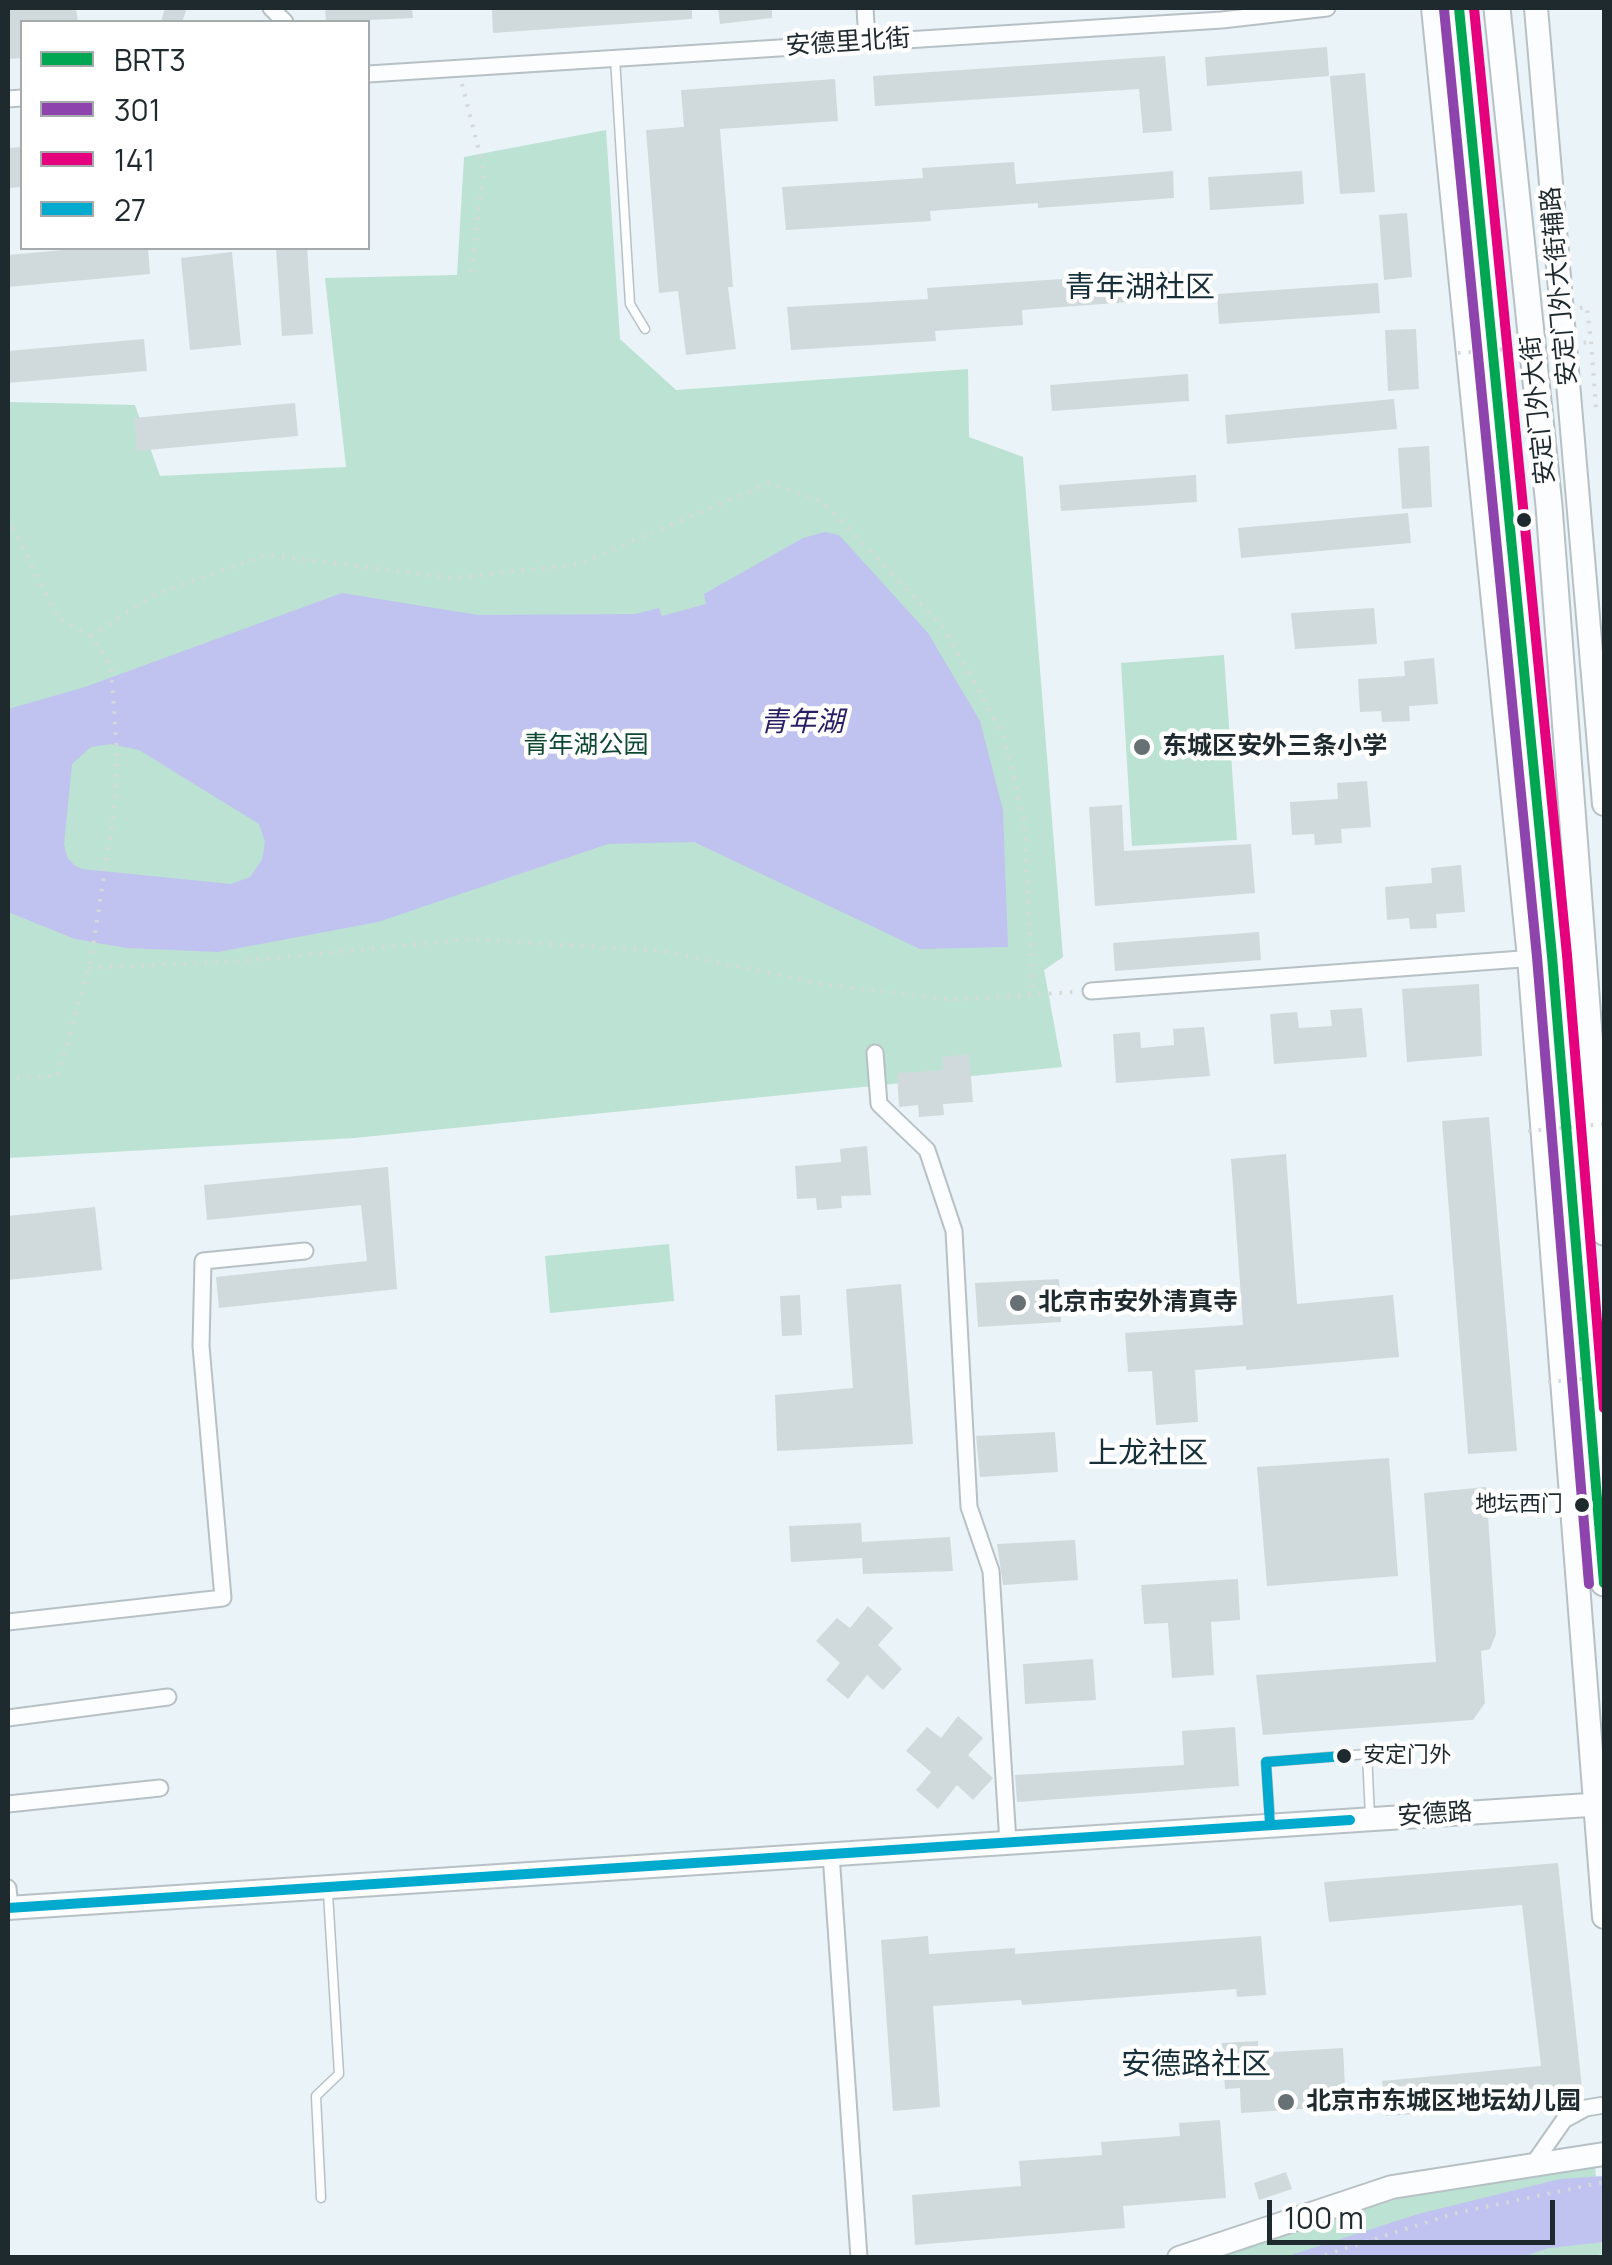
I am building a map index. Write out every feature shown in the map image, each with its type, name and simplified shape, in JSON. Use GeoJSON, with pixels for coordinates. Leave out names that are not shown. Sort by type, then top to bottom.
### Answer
{"type":"FeatureCollection","features":[{"type":"Feature","properties":{"kind":"main road","name":"安定门外大街"},"geometry":{"type":"LineString","coordinates":[[1459,8],[1540,957],[1604,1583]]}},
{"type":"Feature","properties":{"kind":"main road","name":"安定门外大街"},"geometry":{"type":"LineString","coordinates":[[1497,8],[1549,506],[1604,1232]]}},
{"type":"Feature","properties":{"kind":"street"},"geometry":{"type":"LineString","coordinates":[[865,8],[868,42]]}},
{"type":"Feature","properties":{"kind":"street","name":"安德里北街"},"geometry":{"type":"LineString","coordinates":[[370,74],[1222,20],[1327,8]]}},
{"type":"Feature","properties":{"kind":"street"},"geometry":{"type":"LineString","coordinates":[[1433,8],[1540,957],[1604,1917]]}},
{"type":"Feature","properties":{"kind":"street","name":"安定门外大街辅路"},"geometry":{"type":"LineString","coordinates":[[1536,8],[1604,804]]}},
{"type":"Feature","properties":{"kind":"street"},"geometry":{"type":"LineString","coordinates":[[1090,990],[1540,957]]}},
{"type":"Feature","properties":{"kind":"street"},"geometry":{"type":"LineString","coordinates":[[875,1053],[879,1104],[927,1150],[954,1231],[969,1507],[990,1571],[1008,1843]]}},
{"type":"Feature","properties":{"kind":"street"},"geometry":{"type":"LineString","coordinates":[[8,1622],[223,1598],[201,1346],[203,1261],[306,1252]]}},
{"type":"Feature","properties":{"kind":"street"},"geometry":{"type":"LineString","coordinates":[[8,1718],[168,1698]]}},
{"type":"Feature","properties":{"kind":"street"},"geometry":{"type":"LineString","coordinates":[[8,1804],[160,1788]]}},
{"type":"Feature","properties":{"kind":"street","name":"安德路"},"geometry":{"type":"LineString","coordinates":[[8,1902],[328,1888],[1599,1804]]}},
{"type":"Feature","properties":{"kind":"street"},"geometry":{"type":"LineString","coordinates":[[831,1854],[859,2258]]}},
{"type":"Feature","properties":{"kind":"street"},"geometry":{"type":"LineString","coordinates":[[1534,2163],[1564,2120],[1586,2108],[1604,2105]]}},
{"type":"Feature","properties":{"kind":"street"},"geometry":{"type":"LineString","coordinates":[[1179,2258],[1392,2187],[1604,2154]]}},
{"type":"Feature","properties":{"kind":"lane"},"geometry":{"type":"LineString","coordinates":[[615,58],[630,304],[645,328]]}},
{"type":"Feature","properties":{"kind":"lane"},"geometry":{"type":"LineString","coordinates":[[1270,1826],[1266,1762],[1367,1754],[1370,1819]]}},
{"type":"Feature","properties":{"kind":"lane"},"geometry":{"type":"LineString","coordinates":[[320,2198],[316,2096],[339,2074],[328,1888]]}},
{"type":"Feature","properties":{"kind":"path"},"geometry":{"type":"LineString","coordinates":[[458,68],[484,170],[470,280]]}},
{"type":"Feature","properties":{"kind":"path"},"geometry":{"type":"LineString","coordinates":[[1587,307],[1596,408]]}},
{"type":"Feature","properties":{"kind":"path"},"geometry":{"type":"LineString","coordinates":[[1458,353],[1591,342]]}},
{"type":"Feature","properties":{"kind":"path"},"geometry":{"type":"LineString","coordinates":[[91,636],[155,594],[267,555],[454,578],[579,564],[770,483],[823,502],[943,627],[1003,734],[1024,819],[1033,995]]}},
{"type":"Feature","properties":{"kind":"path"},"geometry":{"type":"LineString","coordinates":[[8,518],[58,618],[91,636],[112,666],[117,753],[108,855],[91,958],[58,1076],[8,1078]]}},
{"type":"Feature","properties":{"kind":"path"},"geometry":{"type":"LineString","coordinates":[[89,968],[240,961],[470,939],[661,951],[827,986],[952,1000],[1090,990]]}},
{"type":"Feature","properties":{"kind":"path"},"geometry":{"type":"LineString","coordinates":[[1528,1131],[1604,1124]]}},
{"type":"Feature","properties":{"kind":"path"},"geometry":{"type":"LineString","coordinates":[[1548,1382],[1604,1377]]}},
{"type":"Feature","properties":{"kind":"path"},"geometry":{"type":"LineString","coordinates":[[1316,2258],[1456,2212],[1604,2182]]}},
{"type":"Feature","properties":{"kind":"green space","name":"青年湖公园"},"geometry":{"type":"Polygon","coordinates":[[[606,130],[620,339],[676,390],[968,369],[969,437],[1023,457],[1063,957],[1044,970],[1062,1067],[354,1138],[8,1158],[8,402],[135,405],[160,476],[346,467],[325,278],[457,275],[464,157],[606,130]]]}},
{"type":"Feature","properties":{"kind":"green space"},"geometry":{"type":"Polygon","coordinates":[[[1224,655],[1237,840],[1132,846],[1121,663],[1224,655]]]}},
{"type":"Feature","properties":{"kind":"green space"},"geometry":{"type":"Polygon","coordinates":[[[669,1244],[674,1301],[550,1313],[545,1256],[669,1244]]]}},
{"type":"Feature","properties":{"kind":"green space"},"geometry":{"type":"Polygon","coordinates":[[[1595,2166],[1602,2254],[1585,2258],[1209,2258],[1397,2199],[1595,2166]]]}},
{"type":"Feature","properties":{"kind":"water","name":"青年湖"},"geometry":{"type":"Polygon","coordinates":[[[825,532],[839,535],[928,633],[980,721],[1003,810],[1008,947],[920,949],[694,842],[608,844],[378,922],[218,952],[127,948],[75,939],[8,912],[8,709],[85,687],[342,593],[478,615],[635,614],[659,608],[662,616],[706,604],[704,594],[803,538],[825,532]],[[110,744],[91,747],[72,764],[64,844],[67,857],[82,869],[231,884],[250,877],[262,860],[265,842],[259,824],[139,750],[110,744]]]}},
{"type":"Feature","properties":{"kind":"water"},"geometry":{"type":"Polygon","coordinates":[[[1604,2176],[1604,2242],[1549,2248],[1518,2258],[1285,2257],[1418,2214],[1560,2179],[1604,2176]]]}},
{"type":"Feature","properties":{"kind":"building"},"geometry":{"type":"Polygon","coordinates":[[[8,8],[76,8],[78,20],[20,20],[20,58],[8,59],[8,8]]]}},
{"type":"Feature","properties":{"kind":"building"},"geometry":{"type":"Polygon","coordinates":[[[165,8],[187,8],[183,20],[162,20],[165,8]]]}},
{"type":"Feature","properties":{"kind":"building"},"geometry":{"type":"Polygon","coordinates":[[[325,8],[412,8],[413,18],[370,20],[326,20],[325,8]]]}},
{"type":"Feature","properties":{"kind":"building"},"geometry":{"type":"Polygon","coordinates":[[[492,8],[692,8],[692,19],[493,33],[492,8]]]}},
{"type":"Feature","properties":{"kind":"building"},"geometry":{"type":"Polygon","coordinates":[[[718,8],[772,8],[772,18],[720,24],[718,8]]]}},
{"type":"Feature","properties":{"kind":"building"},"geometry":{"type":"Polygon","coordinates":[[[1327,47],[1329,76],[1207,86],[1205,57],[1327,47]]]}},
{"type":"Feature","properties":{"kind":"building"},"geometry":{"type":"Polygon","coordinates":[[[1165,56],[1172,131],[1143,133],[1139,89],[875,106],[873,76],[1165,56]]]}},
{"type":"Feature","properties":{"kind":"building"},"geometry":{"type":"Polygon","coordinates":[[[1365,73],[1375,192],[1340,194],[1330,76],[1365,73]]]}},
{"type":"Feature","properties":{"kind":"building"},"geometry":{"type":"Polygon","coordinates":[[[835,79],[838,121],[720,129],[733,287],[728,287],[736,349],[686,355],[678,291],[659,293],[646,130],[684,127],[681,90],[835,79]]]}},
{"type":"Feature","properties":{"kind":"building"},"geometry":{"type":"Polygon","coordinates":[[[20,147],[20,187],[8,188],[8,148],[20,147]]]}},
{"type":"Feature","properties":{"kind":"building"},"geometry":{"type":"Polygon","coordinates":[[[1014,162],[1016,184],[1173,171],[1174,198],[930,211],[931,221],[786,230],[782,187],[923,178],[922,168],[1014,162]]]}},
{"type":"Feature","properties":{"kind":"building"},"geometry":{"type":"Polygon","coordinates":[[[1302,171],[1304,204],[1210,210],[1208,177],[1302,171]]]}},
{"type":"Feature","properties":{"kind":"building"},"geometry":{"type":"Polygon","coordinates":[[[1407,213],[1412,277],[1384,280],[1379,215],[1407,213]]]}},
{"type":"Feature","properties":{"kind":"building"},"geometry":{"type":"Polygon","coordinates":[[[64,250],[148,250],[150,274],[8,287],[8,255],[64,250]]]}},
{"type":"Feature","properties":{"kind":"building"},"geometry":{"type":"Polygon","coordinates":[[[276,250],[307,250],[313,334],[282,336],[276,250]]]}},
{"type":"Feature","properties":{"kind":"building"},"geometry":{"type":"Polygon","coordinates":[[[232,252],[241,345],[190,350],[181,258],[232,252]]]}},
{"type":"Feature","properties":{"kind":"building"},"geometry":{"type":"Polygon","coordinates":[[[1182,271],[1183,298],[1022,310],[1023,325],[935,331],[936,341],[791,350],[787,307],[928,299],[927,288],[1182,271]]]}},
{"type":"Feature","properties":{"kind":"building"},"geometry":{"type":"Polygon","coordinates":[[[1378,283],[1380,313],[1219,324],[1217,294],[1378,283]]]}},
{"type":"Feature","properties":{"kind":"building"},"geometry":{"type":"Polygon","coordinates":[[[1416,329],[1419,389],[1388,391],[1385,330],[1416,329]]]}},
{"type":"Feature","properties":{"kind":"building"},"geometry":{"type":"Polygon","coordinates":[[[144,339],[147,371],[8,383],[8,351],[144,339]]]}},
{"type":"Feature","properties":{"kind":"building"},"geometry":{"type":"Polygon","coordinates":[[[1188,374],[1189,401],[1052,411],[1050,385],[1188,374]]]}},
{"type":"Feature","properties":{"kind":"building"},"geometry":{"type":"Polygon","coordinates":[[[1394,399],[1397,429],[1227,444],[1225,415],[1394,399]]]}},
{"type":"Feature","properties":{"kind":"building"},"geometry":{"type":"Polygon","coordinates":[[[295,403],[298,436],[137,451],[134,418],[295,403]]]}},
{"type":"Feature","properties":{"kind":"building"},"geometry":{"type":"Polygon","coordinates":[[[1429,446],[1432,507],[1402,509],[1398,448],[1429,446]]]}},
{"type":"Feature","properties":{"kind":"building"},"geometry":{"type":"Polygon","coordinates":[[[1196,475],[1197,502],[1061,511],[1059,485],[1196,475]]]}},
{"type":"Feature","properties":{"kind":"building"},"geometry":{"type":"Polygon","coordinates":[[[1408,513],[1411,543],[1241,558],[1238,528],[1408,513]]]}},
{"type":"Feature","properties":{"kind":"building"},"geometry":{"type":"Polygon","coordinates":[[[1374,608],[1377,644],[1295,649],[1291,613],[1374,608]]]}},
{"type":"Feature","properties":{"kind":"building"},"geometry":{"type":"Polygon","coordinates":[[[1434,658],[1438,704],[1409,706],[1410,721],[1382,722],[1381,711],[1360,712],[1358,679],[1405,676],[1404,661],[1434,658]]]}},
{"type":"Feature","properties":{"kind":"building"},"geometry":{"type":"Polygon","coordinates":[[[1367,781],[1371,827],[1341,829],[1342,843],[1315,845],[1314,834],[1292,835],[1290,802],[1338,799],[1337,783],[1367,781]]]}},
{"type":"Feature","properties":{"kind":"building"},"geometry":{"type":"Polygon","coordinates":[[[1122,805],[1124,851],[1251,844],[1255,893],[1095,906],[1089,807],[1122,805]]]}},
{"type":"Feature","properties":{"kind":"building"},"geometry":{"type":"Polygon","coordinates":[[[1461,865],[1465,912],[1436,914],[1437,928],[1410,929],[1409,918],[1387,920],[1385,887],[1432,883],[1431,868],[1461,865]]]}},
{"type":"Feature","properties":{"kind":"building"},"geometry":{"type":"Polygon","coordinates":[[[1259,932],[1261,960],[1115,971],[1113,943],[1259,932]]]}},
{"type":"Feature","properties":{"kind":"building"},"geometry":{"type":"Polygon","coordinates":[[[1479,984],[1482,1056],[1407,1062],[1402,989],[1479,984]]]}},
{"type":"Feature","properties":{"kind":"building"},"geometry":{"type":"Polygon","coordinates":[[[1362,1008],[1367,1057],[1274,1064],[1270,1014],[1297,1012],[1299,1028],[1332,1026],[1330,1010],[1362,1008]]]}},
{"type":"Feature","properties":{"kind":"building"},"geometry":{"type":"Polygon","coordinates":[[[1204,1027],[1210,1076],[1116,1083],[1113,1034],[1140,1032],[1141,1048],[1174,1045],[1173,1029],[1204,1027]]]}},
{"type":"Feature","properties":{"kind":"building"},"geometry":{"type":"Polygon","coordinates":[[[969,1054],[973,1102],[943,1104],[944,1115],[919,1117],[918,1105],[899,1107],[897,1073],[943,1070],[942,1057],[969,1054]]]}},
{"type":"Feature","properties":{"kind":"building"},"geometry":{"type":"Polygon","coordinates":[[[1489,1117],[1517,1451],[1468,1454],[1442,1121],[1489,1117]]]}},
{"type":"Feature","properties":{"kind":"building"},"geometry":{"type":"Polygon","coordinates":[[[867,1146],[871,1195],[841,1196],[842,1208],[817,1210],[816,1198],[797,1199],[795,1166],[841,1162],[840,1149],[867,1146]]]}},
{"type":"Feature","properties":{"kind":"building"},"geometry":{"type":"Polygon","coordinates":[[[1286,1154],[1297,1304],[1393,1295],[1399,1357],[1246,1370],[1246,1366],[1195,1370],[1198,1422],[1156,1425],[1152,1371],[1128,1372],[1125,1333],[1243,1325],[1231,1159],[1286,1154]]]}},
{"type":"Feature","properties":{"kind":"building"},"geometry":{"type":"Polygon","coordinates":[[[388,1167],[397,1289],[219,1308],[216,1277],[367,1261],[361,1205],[207,1220],[204,1185],[388,1167]]]}},
{"type":"Feature","properties":{"kind":"building"},"geometry":{"type":"Polygon","coordinates":[[[95,1207],[102,1270],[8,1280],[8,1216],[95,1207]]]}},
{"type":"Feature","properties":{"kind":"building","name":"北京市安外清真寺"},"geometry":{"type":"Polygon","coordinates":[[[1059,1279],[1061,1322],[978,1327],[975,1283],[1059,1279]]]}},
{"type":"Feature","properties":{"kind":"building"},"geometry":{"type":"Polygon","coordinates":[[[901,1284],[913,1444],[777,1451],[775,1395],[853,1388],[846,1289],[901,1284]]]}},
{"type":"Feature","properties":{"kind":"building"},"geometry":{"type":"Polygon","coordinates":[[[800,1295],[802,1335],[782,1336],[780,1296],[800,1295]]]}},
{"type":"Feature","properties":{"kind":"building"},"geometry":{"type":"Polygon","coordinates":[[[1055,1432],[1058,1472],[980,1477],[976,1436],[1055,1432]]]}},
{"type":"Feature","properties":{"kind":"building"},"geometry":{"type":"Polygon","coordinates":[[[1389,1458],[1398,1576],[1267,1586],[1257,1467],[1389,1458]]]}},
{"type":"Feature","properties":{"kind":"building"},"geometry":{"type":"Polygon","coordinates":[[[1486,1487],[1496,1634],[1490,1649],[1481,1651],[1485,1703],[1473,1720],[1263,1735],[1256,1675],[1436,1662],[1424,1493],[1486,1487]]]}},
{"type":"Feature","properties":{"kind":"building"},"geometry":{"type":"Polygon","coordinates":[[[861,1523],[862,1542],[950,1537],[953,1571],[863,1574],[862,1558],[791,1562],[789,1526],[861,1523]]]}},
{"type":"Feature","properties":{"kind":"building"},"geometry":{"type":"Polygon","coordinates":[[[1075,1540],[1078,1580],[1003,1585],[997,1544],[1075,1540]]]}},
{"type":"Feature","properties":{"kind":"building"},"geometry":{"type":"Polygon","coordinates":[[[1238,1579],[1240,1620],[1211,1622],[1214,1675],[1172,1678],[1168,1623],[1144,1624],[1141,1585],[1238,1579]]]}},
{"type":"Feature","properties":{"kind":"building"},"geometry":{"type":"Polygon","coordinates":[[[868,1606],[893,1628],[878,1645],[902,1669],[883,1690],[867,1675],[848,1699],[826,1680],[840,1663],[816,1641],[837,1618],[850,1628],[868,1606]]]}},
{"type":"Feature","properties":{"kind":"building"},"geometry":{"type":"Polygon","coordinates":[[[1093,1659],[1096,1700],[1025,1704],[1023,1664],[1093,1659]]]}},
{"type":"Feature","properties":{"kind":"building"},"geometry":{"type":"Polygon","coordinates":[[[958,1716],[983,1738],[968,1755],[993,1778],[973,1800],[957,1785],[938,1809],[916,1790],[931,1772],[906,1751],[927,1727],[941,1738],[958,1716]]]}},
{"type":"Feature","properties":{"kind":"building"},"geometry":{"type":"Polygon","coordinates":[[[1235,1727],[1239,1786],[1017,1802],[1015,1775],[1184,1765],[1182,1731],[1235,1727]]]}},
{"type":"Feature","properties":{"kind":"building"},"geometry":{"type":"Polygon","coordinates":[[[1558,1863],[1583,2097],[1572,2103],[1386,2116],[1382,2081],[1541,2066],[1522,1905],[1329,1922],[1324,1882],[1558,1863]]]}},
{"type":"Feature","properties":{"kind":"building"},"geometry":{"type":"Polygon","coordinates":[[[928,1936],[929,1954],[1015,1948],[1015,1954],[1261,1936],[1266,1995],[1237,1997],[1236,1989],[1022,2005],[1021,2000],[933,2006],[940,2107],[893,2111],[881,1940],[928,1936]]]}},
{"type":"Feature","properties":{"kind":"building"},"geometry":{"type":"Polygon","coordinates":[[[1258,2041],[1258,2053],[1343,2048],[1346,2106],[1241,2113],[1240,2088],[1225,2089],[1222,2043],[1258,2041]]]}},
{"type":"Feature","properties":{"kind":"building"},"geometry":{"type":"Polygon","coordinates":[[[1220,2120],[1226,2198],[1123,2206],[1125,2228],[915,2245],[912,2195],[1021,2186],[1019,2161],[1102,2155],[1101,2142],[1180,2136],[1179,2123],[1220,2120]]]}},
{"type":"Feature","properties":{"kind":"building"},"geometry":{"type":"Polygon","coordinates":[[[1286,2172],[1292,2189],[1259,2200],[1254,2183],[1286,2172]]]}},
{"type":"Feature","properties":{"kind":"transit line","name":"BRT3"},"geometry":{"type":"LineString","coordinates":[[1459,8],[1552,956],[1604,1583]]}},
{"type":"Feature","properties":{"kind":"transit line","name":"141"},"geometry":{"type":"LineString","coordinates":[[1474,8],[1567,955],[1604,1408]]}},
{"type":"Feature","properties":{"kind":"transit line","name":"301"},"geometry":{"type":"LineString","coordinates":[[1444,9],[1537,957],[1589,1584]]}},
{"type":"Feature","properties":{"kind":"transit line","name":"27"},"geometry":{"type":"LineString","coordinates":[[1270,1825],[1266,1762],[1344,1756]]}},
{"type":"Feature","properties":{"kind":"transit line","name":"27"},"geometry":{"type":"LineString","coordinates":[[8,1908],[1350,1820]]}},
{"type":"Feature","properties":{"kind":"place","name":"东城区安外三条小学"},"geometry":{"type":"Point","coordinates":[1142,747]}},
{"type":"Feature","properties":{"kind":"place","name":"北京市安外清真寺"},"geometry":{"type":"Point","coordinates":[1018,1303]}},
{"type":"Feature","properties":{"kind":"place","name":"地坛西门"},"geometry":{"type":"Point","coordinates":[1582,1505]}},
{"type":"Feature","properties":{"kind":"place","name":"安定门外"},"geometry":{"type":"Point","coordinates":[1344,1756]}},
{"type":"Feature","properties":{"kind":"place","name":"北京市东城区地坛幼儿园"},"geometry":{"type":"Point","coordinates":[1286,2102]}},
{"type":"Feature","properties":{"kind":"district","name":"青年湖社区"},"geometry":{"type":"Point","coordinates":[1140,289]}},
{"type":"Feature","properties":{"kind":"district","name":"上龙社区"},"geometry":{"type":"Point","coordinates":[1148,1455]}},
{"type":"Feature","properties":{"kind":"district","name":"安德路社区"},"geometry":{"type":"Point","coordinates":[1196,2066]}}]}
